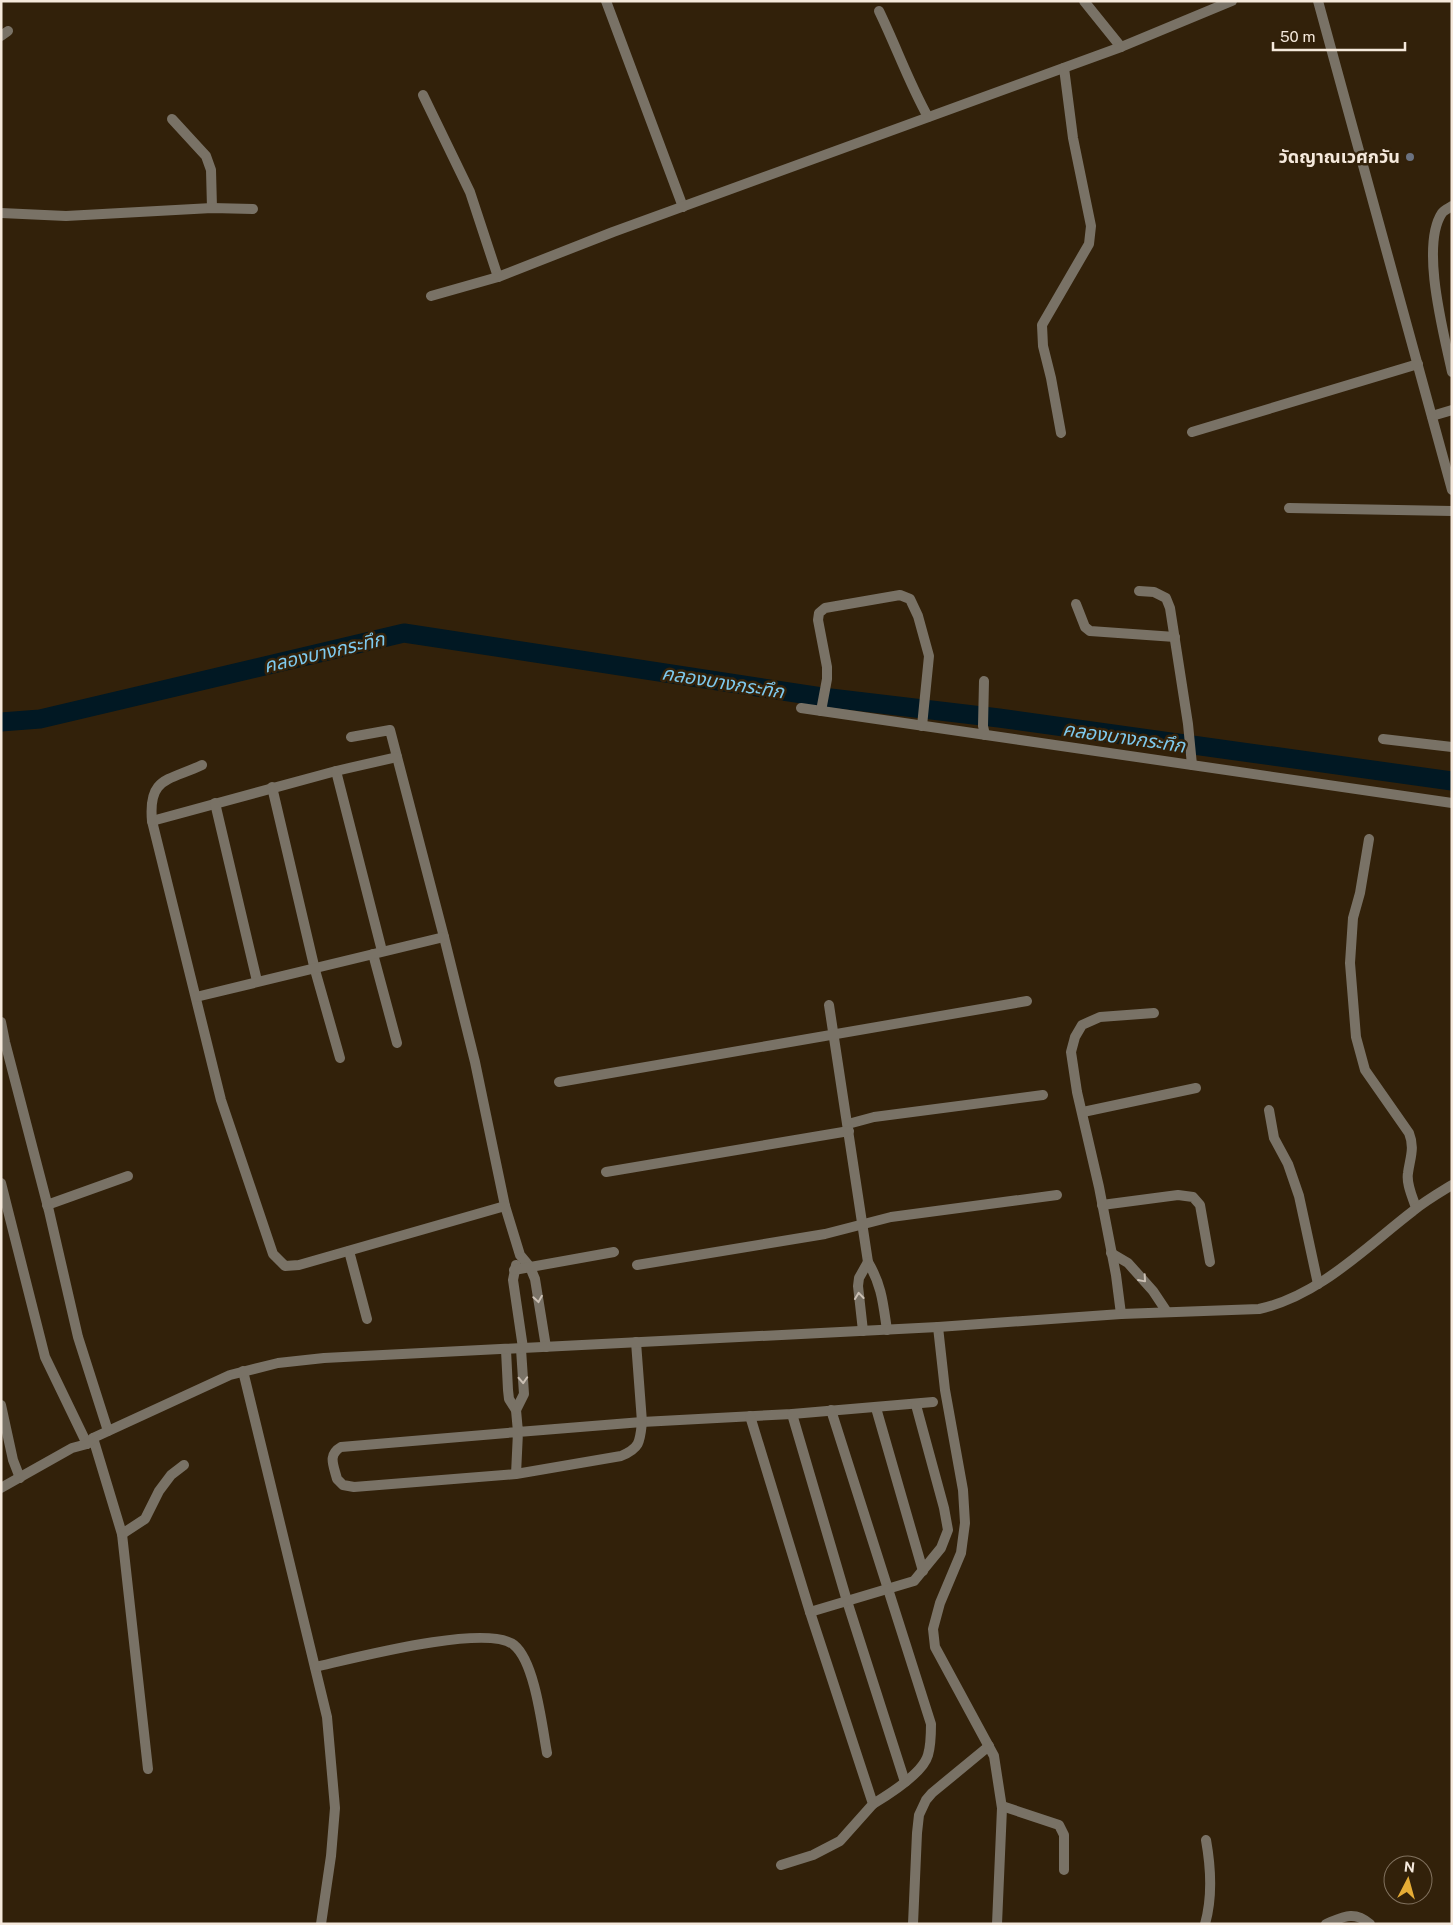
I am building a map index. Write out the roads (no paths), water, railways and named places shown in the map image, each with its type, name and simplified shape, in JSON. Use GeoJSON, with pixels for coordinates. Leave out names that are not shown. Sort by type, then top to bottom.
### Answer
{"type":"FeatureCollection","features":[{"type":"Feature","properties":{"kind":"street"},"geometry":{"type":"LineString","coordinates":[[606,1],[683,207]]}},
{"type":"Feature","properties":{"kind":"street"},"geometry":{"type":"LineString","coordinates":[[1084,1],[1121,47]]}},
{"type":"Feature","properties":{"kind":"street"},"geometry":{"type":"LineString","coordinates":[[431,296],[498,277],[683,207],[1121,47],[1232,1]]}},
{"type":"Feature","properties":{"kind":"street"},"geometry":{"type":"LineString","coordinates":[[1318,1],[1452,490]]}},
{"type":"Feature","properties":{"kind":"street"},"geometry":{"type":"LineString","coordinates":[[879,11],[906,73],[928,117]]}},
{"type":"Feature","properties":{"kind":"street"},"geometry":{"type":"LineString","coordinates":[[1061,434],[1043,346],[1042,325],[1089,244],[1091,226],[1073,138],[1064,68]]}},
{"type":"Feature","properties":{"kind":"street"},"geometry":{"type":"LineString","coordinates":[[424,96],[470,192],[498,277]]}},
{"type":"Feature","properties":{"kind":"street"},"geometry":{"type":"LineString","coordinates":[[172,118],[206,156],[211,170],[212,208]]}},
{"type":"Feature","properties":{"kind":"street"},"geometry":{"type":"LineString","coordinates":[[1452,206],[1443,212],[1435,232],[1432,259],[1440,316],[1452,372]]}},
{"type":"Feature","properties":{"kind":"street"},"geometry":{"type":"LineString","coordinates":[[1,213],[66,216],[212,208],[253,209]]}},
{"type":"Feature","properties":{"kind":"street"},"geometry":{"type":"LineString","coordinates":[[1192,432],[1418,364]]}},
{"type":"Feature","properties":{"kind":"street"},"geometry":{"type":"LineString","coordinates":[[1432,416],[1452,410]]}},
{"type":"Feature","properties":{"kind":"street"},"geometry":{"type":"LineString","coordinates":[[1289,508],[1452,510]]}},
{"type":"Feature","properties":{"kind":"street"},"geometry":{"type":"LineString","coordinates":[[1139,591],[1154,592],[1166,598],[1170,608],[1188,724],[1192,765]]}},
{"type":"Feature","properties":{"kind":"street"},"geometry":{"type":"LineString","coordinates":[[822,708],[827,667],[818,620],[819,613],[825,608],[900,595],[910,599],[918,616],[929,656],[922,723]]}},
{"type":"Feature","properties":{"kind":"street"},"geometry":{"type":"LineString","coordinates":[[1076,604],[1084,627],[1090,631],[1175,637]]}},
{"type":"Feature","properties":{"kind":"street"},"geometry":{"type":"LineString","coordinates":[[984,681],[984,731]]}},
{"type":"Feature","properties":{"kind":"street"},"geometry":{"type":"LineString","coordinates":[[801,708],[822,708],[984,731],[1192,765],[1452,802]]}},
{"type":"Feature","properties":{"kind":"street"},"geometry":{"type":"LineString","coordinates":[[351,737],[390,730],[475,1062],[505,1206],[520,1255],[530,1267],[535,1279],[546,1347]]}},
{"type":"Feature","properties":{"kind":"street"},"geometry":{"type":"LineString","coordinates":[[1383,739],[1452,747]]}},
{"type":"Feature","properties":{"kind":"street"},"geometry":{"type":"LineString","coordinates":[[152,821],[336,770],[397,757]]}},
{"type":"Feature","properties":{"kind":"street"},"geometry":{"type":"LineString","coordinates":[[202,765],[159,784],[153,793],[151,803],[152,821],[221,1100],[273,1254],[286,1266],[299,1265],[505,1206]]}},
{"type":"Feature","properties":{"kind":"street"},"geometry":{"type":"LineString","coordinates":[[336,770],[397,1043]]}},
{"type":"Feature","properties":{"kind":"street"},"geometry":{"type":"LineString","coordinates":[[272,788],[315,970],[340,1058]]}},
{"type":"Feature","properties":{"kind":"street"},"geometry":{"type":"LineString","coordinates":[[215,804],[257,981]]}},
{"type":"Feature","properties":{"kind":"street"},"geometry":{"type":"LineString","coordinates":[[1369,839],[1360,893],[1353,918],[1350,963],[1356,1037],[1365,1070],[1410,1133],[1412,1156],[1407,1174],[1416,1208]]}},
{"type":"Feature","properties":{"kind":"street"},"geometry":{"type":"LineString","coordinates":[[196,997],[257,981],[315,970],[377,952],[444,937]]}},
{"type":"Feature","properties":{"kind":"street"},"geometry":{"type":"LineString","coordinates":[[559,1082],[1027,1001]]}},
{"type":"Feature","properties":{"kind":"street"},"geometry":{"type":"LineString","coordinates":[[829,1005],[868,1262],[878,1278],[887,1330]]}},
{"type":"Feature","properties":{"kind":"street"},"geometry":{"type":"LineString","coordinates":[[1121,1314],[1102,1204],[1077,1092],[1071,1052],[1075,1037],[1082,1025],[1100,1017],[1154,1013]]}},
{"type":"Feature","properties":{"kind":"street"},"geometry":{"type":"LineString","coordinates":[[1,1022],[48,1204],[78,1337],[108,1432]]}},
{"type":"Feature","properties":{"kind":"street"},"geometry":{"type":"LineString","coordinates":[[1082,1112],[1196,1088]]}},
{"type":"Feature","properties":{"kind":"street"},"geometry":{"type":"LineString","coordinates":[[606,1172],[848,1128],[874,1117],[1043,1095]]}},
{"type":"Feature","properties":{"kind":"street"},"geometry":{"type":"LineString","coordinates":[[1269,1110],[1274,1138],[1288,1164],[1299,1196],[1318,1284]]}},
{"type":"Feature","properties":{"kind":"street"},"geometry":{"type":"LineString","coordinates":[[48,1204],[128,1176]]}},
{"type":"Feature","properties":{"kind":"street"},"geometry":{"type":"LineString","coordinates":[[1,1183],[45,1357],[90,1441],[122,1534],[148,1768]]}},
{"type":"Feature","properties":{"kind":"street"},"geometry":{"type":"LineString","coordinates":[[1,1488],[72,1448],[230,1375],[278,1363],[324,1358],[887,1330],[1121,1314],[1259,1309],[1280,1304],[1318,1284],[1416,1208],[1452,1185]]}},
{"type":"Feature","properties":{"kind":"street"},"geometry":{"type":"LineString","coordinates":[[636,1265],[825,1234],[891,1217],[1057,1195]]}},
{"type":"Feature","properties":{"kind":"street"},"geometry":{"type":"LineString","coordinates":[[1102,1204],[1178,1195],[1193,1197],[1200,1205],[1210,1262]]}},
{"type":"Feature","properties":{"kind":"street"},"geometry":{"type":"LineString","coordinates":[[349,1251],[367,1318]]}},
{"type":"Feature","properties":{"kind":"street"},"geometry":{"type":"LineString","coordinates":[[514,1270],[614,1252]]}},
{"type":"Feature","properties":{"kind":"street"},"geometry":{"type":"LineString","coordinates":[[1111,1253],[1128,1263],[1154,1291],[1167,1312]]}},
{"type":"Feature","properties":{"kind":"street"},"geometry":{"type":"LineString","coordinates":[[516,1410],[524,1394],[522,1348],[514,1291],[514,1270],[520,1255]]}},
{"type":"Feature","properties":{"kind":"street"},"geometry":{"type":"LineString","coordinates":[[863,1331],[858,1286],[859,1278],[868,1262]]}},
{"type":"Feature","properties":{"kind":"street"},"geometry":{"type":"LineString","coordinates":[[938,1327],[945,1390],[963,1490],[965,1522],[961,1553],[940,1603],[933,1629],[935,1648],[994,1756],[1002,1806],[997,1924]]}},
{"type":"Feature","properties":{"kind":"street"},"geometry":{"type":"LineString","coordinates":[[636,1342],[642,1422],[640,1441],[634,1450],[620,1456],[516,1474],[354,1487],[343,1484],[337,1479],[332,1455],[341,1447],[642,1422],[792,1414],[933,1402]]}},
{"type":"Feature","properties":{"kind":"street"},"geometry":{"type":"LineString","coordinates":[[506,1350],[509,1399],[516,1410],[518,1432],[516,1474]]}},
{"type":"Feature","properties":{"kind":"street"},"geometry":{"type":"LineString","coordinates":[[243,1371],[327,1717],[335,1808],[331,1856],[321,1924]]}},
{"type":"Feature","properties":{"kind":"street"},"geometry":{"type":"LineString","coordinates":[[810,1612],[914,1581],[941,1548],[948,1530],[944,1508],[916,1404]]}},
{"type":"Feature","properties":{"kind":"street"},"geometry":{"type":"LineString","coordinates":[[1,1405],[13,1460],[20,1478]]}},
{"type":"Feature","properties":{"kind":"street"},"geometry":{"type":"LineString","coordinates":[[876,1408],[923,1571]]}},
{"type":"Feature","properties":{"kind":"street"},"geometry":{"type":"LineString","coordinates":[[781,1865],[813,1855],[840,1841],[873,1804],[905,1782],[928,1758],[931,1724],[831,1410]]}},
{"type":"Feature","properties":{"kind":"street"},"geometry":{"type":"LineString","coordinates":[[792,1414],[905,1782]]}},
{"type":"Feature","properties":{"kind":"street"},"geometry":{"type":"LineString","coordinates":[[750,1416],[810,1612],[873,1804]]}},
{"type":"Feature","properties":{"kind":"street"},"geometry":{"type":"LineString","coordinates":[[122,1534],[145,1519],[159,1491],[171,1475],[184,1465]]}},
{"type":"Feature","properties":{"kind":"street"},"geometry":{"type":"LineString","coordinates":[[315,1667],[409,1647],[474,1637],[495,1638],[513,1644],[525,1659],[537,1699],[547,1753]]}},
{"type":"Feature","properties":{"kind":"street"},"geometry":{"type":"LineString","coordinates":[[913,1924],[919,1816],[926,1800],[932,1793],[989,1746]]}},
{"type":"Feature","properties":{"kind":"street"},"geometry":{"type":"LineString","coordinates":[[1002,1806],[1059,1825],[1064,1835],[1064,1870]]}},
{"type":"Feature","properties":{"kind":"street"},"geometry":{"type":"LineString","coordinates":[[1205,1924],[1211,1888],[1210,1862],[1206,1840]]}},
{"type":"Feature","properties":{"kind":"street"},"geometry":{"type":"LineString","coordinates":[[1326,1924],[1350,1915],[1363,1918],[1370,1924]]}},
{"type":"Feature","properties":{"kind":"waterway","name":"คลองบางกระทึก"},"geometry":{"type":"LineString","coordinates":[[1,722],[40,719],[404,633],[822,697],[999,718],[1452,781]]}},
{"type":"Feature","properties":{"kind":"place","name":"วัดญาณเวศกวัน"},"geometry":{"type":"Point","coordinates":[1410,157]}}]}
